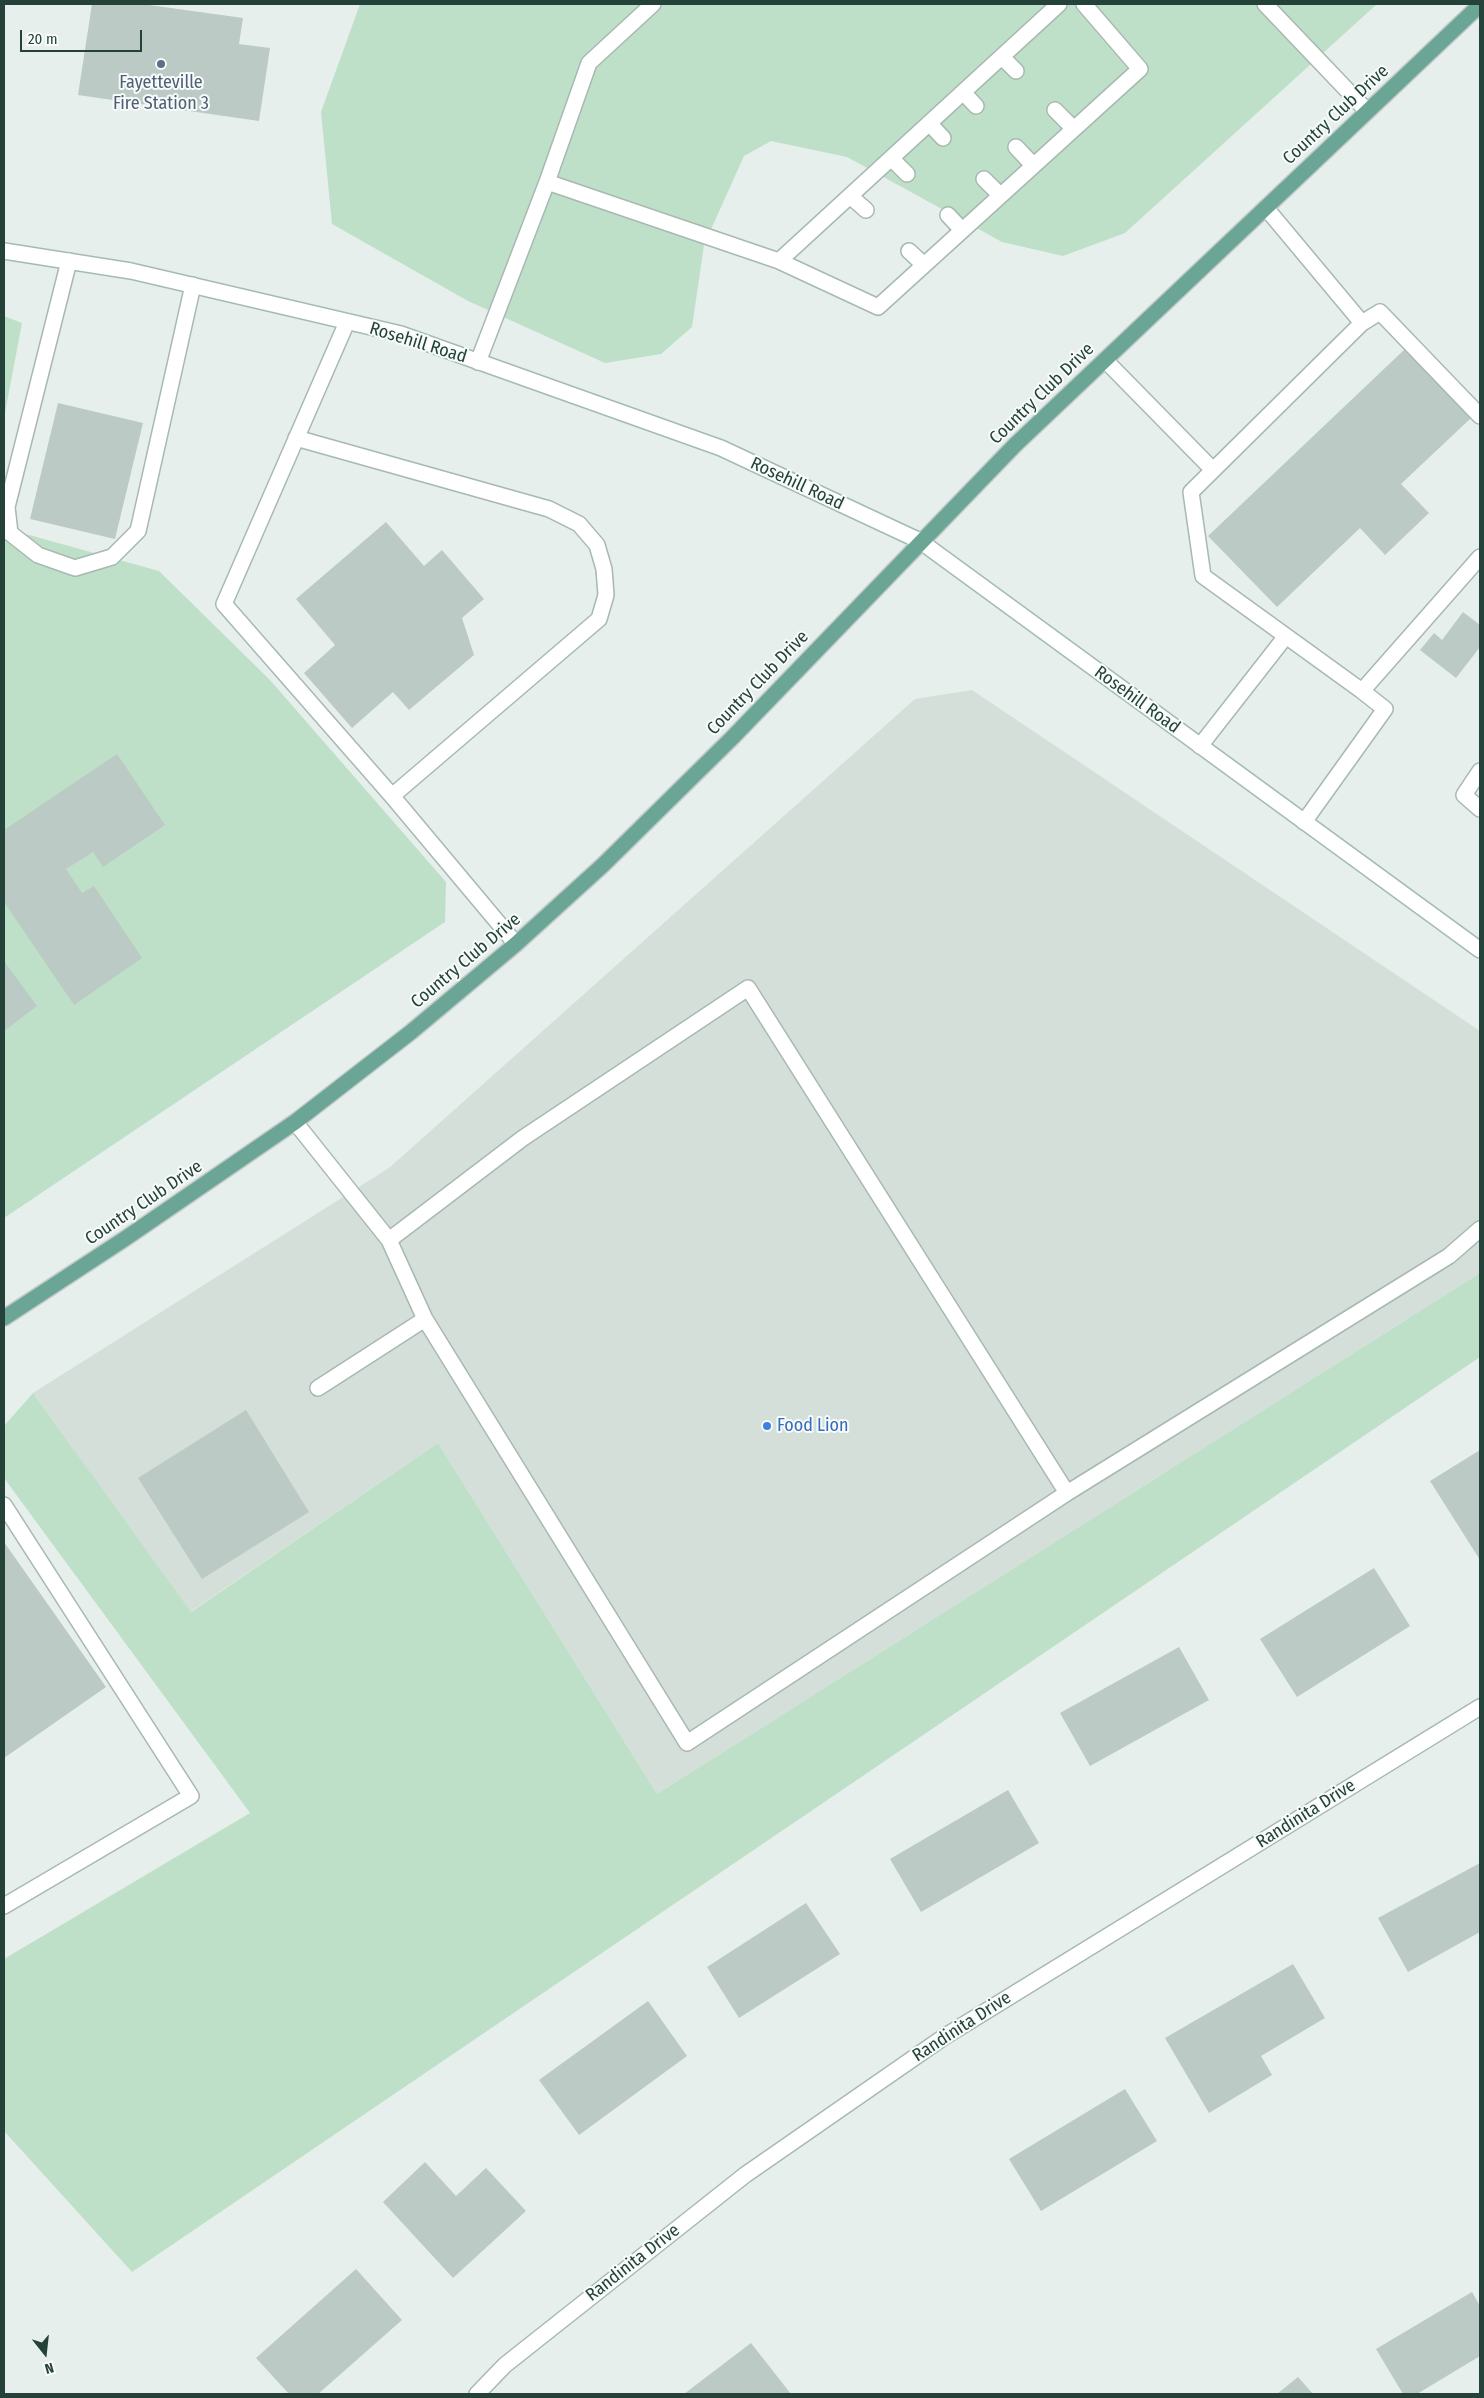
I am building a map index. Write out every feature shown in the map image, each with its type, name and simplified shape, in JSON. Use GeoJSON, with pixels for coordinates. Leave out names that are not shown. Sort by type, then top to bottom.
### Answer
{"type":"FeatureCollection","features":[{"type":"Feature","properties":{"kind":"main road"},"geometry":{"type":"LineString","coordinates":[[478,362],[547,182],[589,63],[653,4]]}},
{"type":"Feature","properties":{"kind":"main road"},"geometry":{"type":"LineString","coordinates":[[779,261],[1059,4]]}},
{"type":"Feature","properties":{"kind":"main road"},"geometry":{"type":"LineString","coordinates":[[547,182],[779,261],[878,307],[1140,69],[1084,4]]}},
{"type":"Feature","properties":{"kind":"main road"},"geometry":{"type":"LineString","coordinates":[[1264,4],[1368,111]]}},
{"type":"Feature","properties":{"kind":"main road","name":"Country Club Drive"},"geometry":{"type":"LineString","coordinates":[[4,1318],[126,1238],[295,1122],[411,1032],[516,944],[603,865],[725,744],[1015,446],[1480,5]]}},
{"type":"Feature","properties":{"kind":"main road"},"geometry":{"type":"LineString","coordinates":[[1002,57],[1016,71]]}},
{"type":"Feature","properties":{"kind":"main road"},"geometry":{"type":"LineString","coordinates":[[963,92],[976,106]]}},
{"type":"Feature","properties":{"kind":"main road"},"geometry":{"type":"LineString","coordinates":[[1055,110],[1074,129]]}},
{"type":"Feature","properties":{"kind":"main road"},"geometry":{"type":"LineString","coordinates":[[929,123],[943,138]]}},
{"type":"Feature","properties":{"kind":"main road"},"geometry":{"type":"LineString","coordinates":[[1016,148],[1033,165]]}},
{"type":"Feature","properties":{"kind":"main road"},"geometry":{"type":"LineString","coordinates":[[891,158],[907,174]]}},
{"type":"Feature","properties":{"kind":"main road"},"geometry":{"type":"LineString","coordinates":[[984,179],[1000,195]]}},
{"type":"Feature","properties":{"kind":"main road"},"geometry":{"type":"LineString","coordinates":[[850,196],[866,210]]}},
{"type":"Feature","properties":{"kind":"main road"},"geometry":{"type":"LineString","coordinates":[[1266,208],[1362,323]]}},
{"type":"Feature","properties":{"kind":"main road"},"geometry":{"type":"LineString","coordinates":[[948,215],[962,230]]}},
{"type":"Feature","properties":{"kind":"main road","name":"Rosehill Road"},"geometry":{"type":"LineString","coordinates":[[4,250],[131,271],[401,334],[721,448],[920,542],[1480,950]]}},
{"type":"Feature","properties":{"kind":"main road"},"geometry":{"type":"LineString","coordinates":[[909,251],[924,265]]}},
{"type":"Feature","properties":{"kind":"main road"},"geometry":{"type":"LineString","coordinates":[[69,261],[7,507],[10,533],[38,555],[75,568],[112,557],[138,530],[193,285]]}},
{"type":"Feature","properties":{"kind":"main road"},"geometry":{"type":"LineString","coordinates":[[1304,822],[1385,710],[1362,691],[1203,576],[1191,492],[1362,323],[1380,312],[1480,416]]}},
{"type":"Feature","properties":{"kind":"main road"},"geometry":{"type":"LineString","coordinates":[[347,322],[224,604],[392,796],[516,944]]}},
{"type":"Feature","properties":{"kind":"main road"},"geometry":{"type":"LineString","coordinates":[[1105,360],[1213,470]]}},
{"type":"Feature","properties":{"kind":"main road"},"geometry":{"type":"LineString","coordinates":[[296,438],[549,509],[579,524],[598,545],[604,569],[606,594],[599,619],[392,796]]}},
{"type":"Feature","properties":{"kind":"main road"},"geometry":{"type":"LineString","coordinates":[[1362,691],[1480,557]]}},
{"type":"Feature","properties":{"kind":"main road"},"geometry":{"type":"LineString","coordinates":[[1200,746],[1286,636]]}},
{"type":"Feature","properties":{"kind":"main road"},"geometry":{"type":"LineString","coordinates":[[1480,771],[1464,795],[1480,808]]}},
{"type":"Feature","properties":{"kind":"main road"},"geometry":{"type":"LineString","coordinates":[[389,1240],[523,1138],[748,988],[1067,1493]]}},
{"type":"Feature","properties":{"kind":"main road"},"geometry":{"type":"LineString","coordinates":[[295,1122],[389,1240],[425,1319],[688,1743],[1067,1493],[1449,1256],[1480,1229]]}},
{"type":"Feature","properties":{"kind":"main road"},"geometry":{"type":"LineString","coordinates":[[318,1388],[425,1319]]}},
{"type":"Feature","properties":{"kind":"main road"},"geometry":{"type":"LineString","coordinates":[[4,1505],[191,1796],[4,1906]]}},
{"type":"Feature","properties":{"kind":"main road","name":"Randinita Drive"},"geometry":{"type":"LineString","coordinates":[[477,2394],[505,2365],[745,2175],[944,2036],[1480,1707]]}},
{"type":"Feature","properties":{"kind":"shaded area"},"geometry":{"type":"Polygon","coordinates":[[[972,690],[1480,1031],[1480,1273],[657,1794],[438,1443],[190,1612],[33,1393],[389,1168],[915,699],[972,690]]]}},
{"type":"Feature","properties":{"kind":"green space"},"geometry":{"type":"Polygon","coordinates":[[[360,4],[1377,4],[1125,233],[1063,256],[1002,242],[847,157],[771,141],[744,156],[704,245],[692,327],[661,354],[605,363],[468,301],[332,224],[321,112],[360,4]]]}},
{"type":"Feature","properties":{"kind":"green space"},"geometry":{"type":"Polygon","coordinates":[[[4,316],[22,323],[4,418],[4,316]]]}},
{"type":"Feature","properties":{"kind":"green space"},"geometry":{"type":"Polygon","coordinates":[[[4,528],[159,571],[270,680],[446,882],[445,922],[4,1218],[4,528]]]}},
{"type":"Feature","properties":{"kind":"green space"},"geometry":{"type":"Polygon","coordinates":[[[1480,1273],[1480,1357],[132,2272],[4,2131],[4,1959],[250,1813],[4,1478],[4,1426],[33,1393],[191,1612],[438,1443],[657,1794],[1480,1273]]]}},
{"type":"Feature","properties":{"kind":"building"},"geometry":{"type":"Polygon","coordinates":[[[92,4],[142,4],[243,18],[239,44],[270,48],[259,121],[78,95],[92,4]]]}},
{"type":"Feature","properties":{"kind":"building"},"geometry":{"type":"Polygon","coordinates":[[[1405,349],[1471,418],[1401,484],[1429,513],[1385,555],[1360,528],[1277,607],[1208,536],[1405,349]]]}},
{"type":"Feature","properties":{"kind":"building"},"geometry":{"type":"Polygon","coordinates":[[[58,403],[143,423],[115,539],[30,519],[58,403]]]}},
{"type":"Feature","properties":{"kind":"building"},"geometry":{"type":"Polygon","coordinates":[[[386,522],[424,566],[442,550],[484,599],[462,618],[474,655],[409,710],[393,692],[352,728],[304,673],[335,645],[296,599],[386,522]]]}},
{"type":"Feature","properties":{"kind":"building"},"geometry":{"type":"Polygon","coordinates":[[[1463,612],[1480,625],[1480,647],[1456,678],[1420,650],[1434,633],[1442,640],[1463,612]]]}},
{"type":"Feature","properties":{"kind":"building"},"geometry":{"type":"Polygon","coordinates":[[[117,754],[165,825],[103,867],[93,852],[66,869],[82,893],[94,886],[142,958],[74,1005],[4,902],[4,830],[117,754]]]}},
{"type":"Feature","properties":{"kind":"building"},"geometry":{"type":"Polygon","coordinates":[[[4,961],[37,1006],[4,1031],[4,961]]]}},
{"type":"Feature","properties":{"kind":"building"},"geometry":{"type":"Polygon","coordinates":[[[246,1410],[309,1512],[202,1579],[138,1478],[246,1410]]]}},
{"type":"Feature","properties":{"kind":"building"},"geometry":{"type":"Polygon","coordinates":[[[1480,1450],[1480,1560],[1430,1481],[1480,1450]]]}},
{"type":"Feature","properties":{"kind":"building"},"geometry":{"type":"Polygon","coordinates":[[[4,1542],[106,1687],[4,1758],[4,1542]]]}},
{"type":"Feature","properties":{"kind":"building"},"geometry":{"type":"Polygon","coordinates":[[[1374,1568],[1410,1626],[1297,1697],[1260,1639],[1374,1568]]]}},
{"type":"Feature","properties":{"kind":"building"},"geometry":{"type":"Polygon","coordinates":[[[1179,1647],[1209,1700],[1090,1766],[1060,1713],[1179,1647]]]}},
{"type":"Feature","properties":{"kind":"building"},"geometry":{"type":"Polygon","coordinates":[[[1008,1790],[1039,1843],[921,1912],[890,1859],[1008,1790]]]}},
{"type":"Feature","properties":{"kind":"building"},"geometry":{"type":"Polygon","coordinates":[[[1480,1863],[1480,1932],[1408,1972],[1378,1918],[1480,1863]]]}},
{"type":"Feature","properties":{"kind":"building"},"geometry":{"type":"Polygon","coordinates":[[[806,1903],[840,1954],[739,2018],[707,1967],[806,1903]]]}},
{"type":"Feature","properties":{"kind":"building"},"geometry":{"type":"Polygon","coordinates":[[[1293,1964],[1325,2018],[1261,2056],[1272,2075],[1209,2113],[1165,2038],[1293,1964]]]}},
{"type":"Feature","properties":{"kind":"building"},"geometry":{"type":"Polygon","coordinates":[[[648,2001],[687,2056],[579,2135],[539,2080],[648,2001]]]}},
{"type":"Feature","properties":{"kind":"building"},"geometry":{"type":"Polygon","coordinates":[[[1125,2089],[1157,2141],[1041,2211],[1009,2159],[1125,2089]]]}},
{"type":"Feature","properties":{"kind":"building"},"geometry":{"type":"Polygon","coordinates":[[[425,2162],[456,2196],[486,2168],[526,2211],[453,2278],[383,2202],[425,2162]]]}},
{"type":"Feature","properties":{"kind":"building"},"geometry":{"type":"Polygon","coordinates":[[[356,2269],[402,2320],[318,2394],[289,2394],[256,2358],[356,2269]]]}},
{"type":"Feature","properties":{"kind":"building"},"geometry":{"type":"Polygon","coordinates":[[[1472,2292],[1480,2306],[1480,2356],[1417,2394],[1403,2394],[1376,2349],[1472,2292]]]}},
{"type":"Feature","properties":{"kind":"building"},"geometry":{"type":"Polygon","coordinates":[[[751,2343],[791,2394],[684,2394],[751,2343]]]}},
{"type":"Feature","properties":{"kind":"building"},"geometry":{"type":"Polygon","coordinates":[[[1298,2377],[1313,2394],[1277,2394],[1298,2377]]]}},
{"type":"Feature","properties":{"kind":"place","name":"Fayetteville Fire Station 3"},"geometry":{"type":"Point","coordinates":[161,64]}},
{"type":"Feature","properties":{"kind":"place","name":"Food Lion"},"geometry":{"type":"Point","coordinates":[767,1426]}}]}
